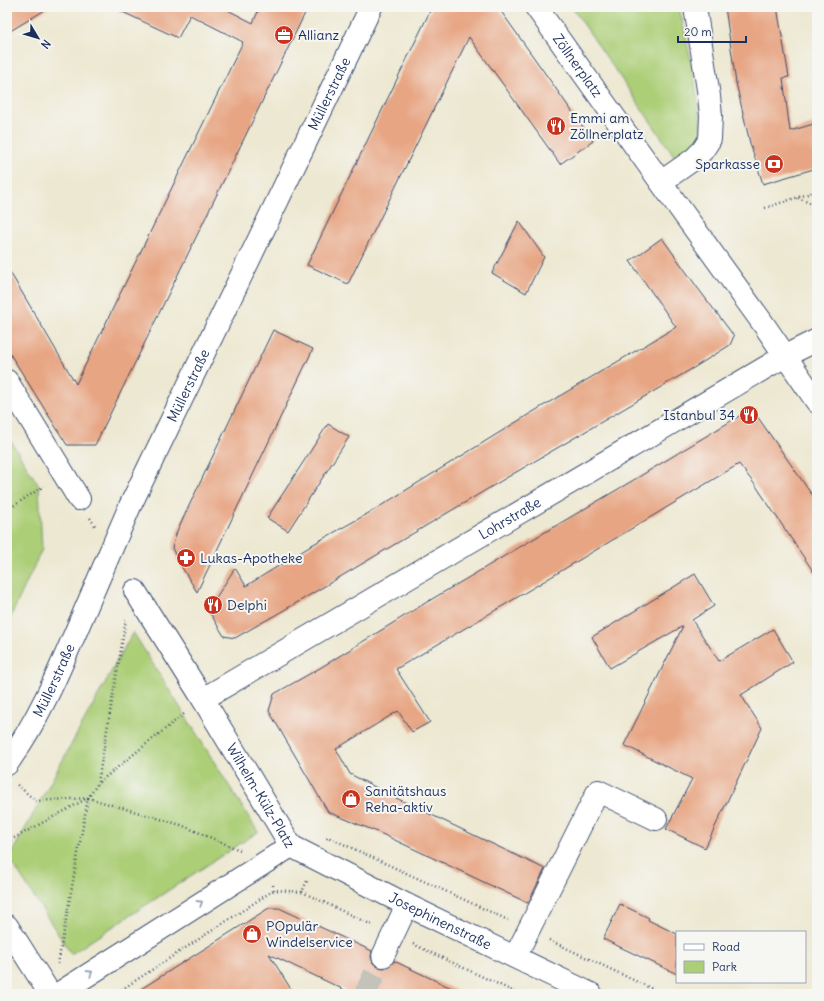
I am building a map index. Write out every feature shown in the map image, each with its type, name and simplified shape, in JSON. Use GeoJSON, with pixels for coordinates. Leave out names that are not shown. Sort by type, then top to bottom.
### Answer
{"type":"FeatureCollection","features":[{"type":"Feature","properties":{"kind":"street","name":"Müllerstraße"},"geometry":{"type":"LineString","coordinates":[[10,773],[59,671],[137,492],[371,7]]}},
{"type":"Feature","properties":{"kind":"street","name":"Zöllnerplatz"},"geometry":{"type":"LineString","coordinates":[[536,7],[762,322],[817,402]]}},
{"type":"Feature","properties":{"kind":"street"},"geometry":{"type":"LineString","coordinates":[[661,182],[694,159],[703,150],[710,139],[711,116],[695,7]]}},
{"type":"Feature","properties":{"kind":"street","name":"Lohrstraße"},"geometry":{"type":"LineString","coordinates":[[203,699],[785,356],[817,340]]}},
{"type":"Feature","properties":{"kind":"street"},"geometry":{"type":"LineString","coordinates":[[7,382],[79,499]]}},
{"type":"Feature","properties":{"kind":"street","name":"Wilhelm-Külz-Platz"},"geometry":{"type":"LineString","coordinates":[[58,994],[290,846],[203,699],[135,591]]}},
{"type":"Feature","properties":{"kind":"street"},"geometry":{"type":"LineString","coordinates":[[514,957],[598,791],[656,819]]}},
{"type":"Feature","properties":{"kind":"street","name":"Josephinenstraße"},"geometry":{"type":"LineString","coordinates":[[290,846],[407,905],[591,994]]}},
{"type":"Feature","properties":{"kind":"street"},"geometry":{"type":"LineString","coordinates":[[383,956],[407,905]]}},
{"type":"Feature","properties":{"kind":"street"},"geometry":{"type":"LineString","coordinates":[[7,926],[50,994]]}},
{"type":"Feature","properties":{"kind":"path"},"geometry":{"type":"LineString","coordinates":[[765,208],[817,191]]}},
{"type":"Feature","properties":{"kind":"path"},"geometry":{"type":"LineString","coordinates":[[797,197],[817,206]]}},
{"type":"Feature","properties":{"kind":"path"},"geometry":{"type":"LineString","coordinates":[[7,510],[63,474]]}},
{"type":"Feature","properties":{"kind":"path"},"geometry":{"type":"LineString","coordinates":[[79,499],[110,551]]}},
{"type":"Feature","properties":{"kind":"path"},"geometry":{"type":"LineString","coordinates":[[98,783],[127,616]]}},
{"type":"Feature","properties":{"kind":"path"},"geometry":{"type":"LineString","coordinates":[[57,970],[88,798],[98,783],[203,699]]}},
{"type":"Feature","properties":{"kind":"path"},"geometry":{"type":"LineString","coordinates":[[10,773],[36,801],[88,798],[181,825],[266,861]]}},
{"type":"Feature","properties":{"kind":"path"},"geometry":{"type":"LineString","coordinates":[[7,842],[88,798]]}},
{"type":"Feature","properties":{"kind":"path"},"geometry":{"type":"LineString","coordinates":[[115,994],[274,890]]}},
{"type":"Feature","properties":{"kind":"green space"},"geometry":{"type":"Polygon","coordinates":[[[572,7],[679,7],[693,69],[702,130],[698,143],[679,163],[572,7]]]}},
{"type":"Feature","properties":{"kind":"green space"},"geometry":{"type":"Polygon","coordinates":[[[7,435],[39,486],[42,549],[7,625],[7,435]]]}},
{"type":"Feature","properties":{"kind":"green space"},"geometry":{"type":"Polygon","coordinates":[[[133,632],[258,832],[71,954],[9,858],[133,632]]]}},
{"type":"Feature","properties":{"kind":"building"},"geometry":{"type":"Polygon","coordinates":[[[7,7],[50,7],[7,33],[7,7]]]}},
{"type":"Feature","properties":{"kind":"building"},"geometry":{"type":"Polygon","coordinates":[[[112,7],[222,7],[253,23],[260,7],[308,7],[95,445],[67,445],[7,349],[7,267],[76,384],[243,42],[190,15],[178,38],[112,7]]]}},
{"type":"Feature","properties":{"kind":"building"},"geometry":{"type":"Polygon","coordinates":[[[432,7],[498,7],[593,141],[560,164],[469,37],[348,284],[307,265],[432,7]]]}},
{"type":"Feature","properties":{"kind":"building"},"geometry":{"type":"Polygon","coordinates":[[[725,7],[777,7],[789,77],[783,78],[790,131],[817,123],[817,168],[763,184],[750,143],[736,83],[725,7]]]}},
{"type":"Feature","properties":{"kind":"building"},"geometry":{"type":"Polygon","coordinates":[[[519,221],[544,257],[526,293],[492,273],[519,221]]]}},
{"type":"Feature","properties":{"kind":"building"},"geometry":{"type":"Polygon","coordinates":[[[662,238],[734,336],[730,345],[293,605],[235,638],[224,636],[208,610],[235,568],[246,586],[310,546],[374,510],[531,413],[676,327],[630,261],[662,238]]]}},
{"type":"Feature","properties":{"kind":"building"},"geometry":{"type":"Polygon","coordinates":[[[273,330],[313,349],[197,592],[178,561],[172,548],[177,531],[273,330]]]}},
{"type":"Feature","properties":{"kind":"building"},"geometry":{"type":"Polygon","coordinates":[[[741,415],[757,416],[817,502],[817,577],[756,486],[739,464],[396,669],[430,722],[412,732],[398,711],[336,749],[350,774],[396,798],[545,869],[528,903],[380,833],[328,812],[269,711],[274,694],[320,668],[427,602],[741,415]]]}},
{"type":"Feature","properties":{"kind":"building"},"geometry":{"type":"Polygon","coordinates":[[[328,424],[349,437],[288,531],[267,518],[328,424]]]}},
{"type":"Feature","properties":{"kind":"building"},"geometry":{"type":"Polygon","coordinates":[[[695,574],[714,606],[692,620],[719,661],[773,629],[793,662],[741,695],[762,728],[705,848],[666,829],[692,779],[624,745],[683,626],[610,668],[592,637],[695,574]]]}},
{"type":"Feature","properties":{"kind":"building"},"geometry":{"type":"Polygon","coordinates":[[[620,904],[676,934],[676,974],[603,939],[620,904]]]}},
{"type":"Feature","properties":{"kind":"building"},"geometry":{"type":"Polygon","coordinates":[[[269,908],[279,908],[372,951],[371,957],[373,963],[378,967],[384,968],[390,966],[394,961],[464,994],[353,994],[269,954],[294,994],[133,994],[269,908]]]}},
{"type":"Feature","properties":{"kind":"tunnel"},"geometry":{"type":"LineString","coordinates":[[365,994],[383,956]]}},
{"type":"Feature","properties":{"kind":"place","name":"Allianz"},"geometry":{"type":"Point","coordinates":[284,35]}},
{"type":"Feature","properties":{"kind":"place","name":"Emmi am Zöllnerplatz"},"geometry":{"type":"Point","coordinates":[556,126]}},
{"type":"Feature","properties":{"kind":"place","name":"Sparkasse"},"geometry":{"type":"Point","coordinates":[774,164]}},
{"type":"Feature","properties":{"kind":"place","name":"Istanbul 34"},"geometry":{"type":"Point","coordinates":[749,415]}},
{"type":"Feature","properties":{"kind":"place","name":"Lukas-Apotheke"},"geometry":{"type":"Point","coordinates":[186,558]}},
{"type":"Feature","properties":{"kind":"place","name":"Delphi"},"geometry":{"type":"Point","coordinates":[213,605]}},
{"type":"Feature","properties":{"kind":"place","name":"Sanitätshaus Reha-aktiv"},"geometry":{"type":"Point","coordinates":[351,799]}},
{"type":"Feature","properties":{"kind":"place","name":"POpulär Windelservice"},"geometry":{"type":"Point","coordinates":[252,934]}}]}
